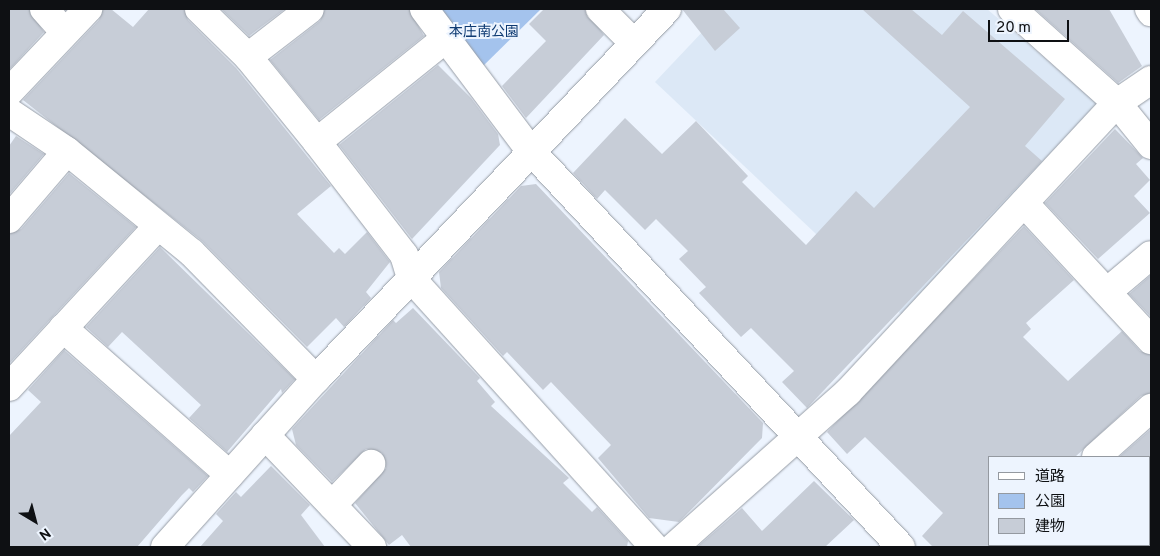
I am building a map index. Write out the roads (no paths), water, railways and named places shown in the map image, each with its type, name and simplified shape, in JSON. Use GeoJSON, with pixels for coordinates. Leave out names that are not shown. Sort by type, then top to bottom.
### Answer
{"type":"FeatureCollection","features":[{"type":"Feature","properties":{"kind":"street"},"geometry":{"type":"LineString","coordinates":[[44,9],[63,30]]}},
{"type":"Feature","properties":{"kind":"street"},"geometry":{"type":"LineString","coordinates":[[9,92],[63,30],[88,9]]}},
{"type":"Feature","properties":{"kind":"street"},"geometry":{"type":"LineString","coordinates":[[199,9],[248,57],[317,142],[404,255],[411,278],[654,547]]}},
{"type":"Feature","properties":{"kind":"street"},"geometry":{"type":"LineString","coordinates":[[248,57],[310,9]]}},
{"type":"Feature","properties":{"kind":"street"},"geometry":{"type":"LineString","coordinates":[[424,9],[530,150],[901,547]]}},
{"type":"Feature","properties":{"kind":"street"},"geometry":{"type":"LineString","coordinates":[[600,9],[634,43]]}},
{"type":"Feature","properties":{"kind":"street"},"geometry":{"type":"LineString","coordinates":[[165,547],[316,379],[530,150],[667,9]]}},
{"type":"Feature","properties":{"kind":"street"},"geometry":{"type":"LineString","coordinates":[[1012,9],[1118,103],[1151,145]]}},
{"type":"Feature","properties":{"kind":"street"},"geometry":{"type":"LineString","coordinates":[[317,142],[445,39]]}},
{"type":"Feature","properties":{"kind":"street"},"geometry":{"type":"LineString","coordinates":[[674,547],[848,392],[1118,103],[1151,80]]}},
{"type":"Feature","properties":{"kind":"street"},"geometry":{"type":"LineString","coordinates":[[9,112],[67,151],[158,226],[271,329],[316,379]]}},
{"type":"Feature","properties":{"kind":"street"},"geometry":{"type":"LineString","coordinates":[[9,219],[67,151]]}},
{"type":"Feature","properties":{"kind":"street"},"geometry":{"type":"LineString","coordinates":[[1024,203],[1151,340]]}},
{"type":"Feature","properties":{"kind":"street"},"geometry":{"type":"LineString","coordinates":[[9,388],[158,226]]}},
{"type":"Feature","properties":{"kind":"street"},"geometry":{"type":"LineString","coordinates":[[1107,292],[1151,254]]}},
{"type":"Feature","properties":{"kind":"street"},"geometry":{"type":"LineString","coordinates":[[63,328],[230,475]]}},
{"type":"Feature","properties":{"kind":"street"},"geometry":{"type":"LineString","coordinates":[[1097,456],[1151,408]]}},
{"type":"Feature","properties":{"kind":"street"},"geometry":{"type":"LineString","coordinates":[[265,435],[372,547]]}},
{"type":"Feature","properties":{"kind":"street"},"geometry":{"type":"LineString","coordinates":[[332,505],[371,464]]}},
{"type":"Feature","properties":{"kind":"park label","name":"本庄南公園"},"geometry":{"type":"Point","coordinates":[484,33]}}]}
